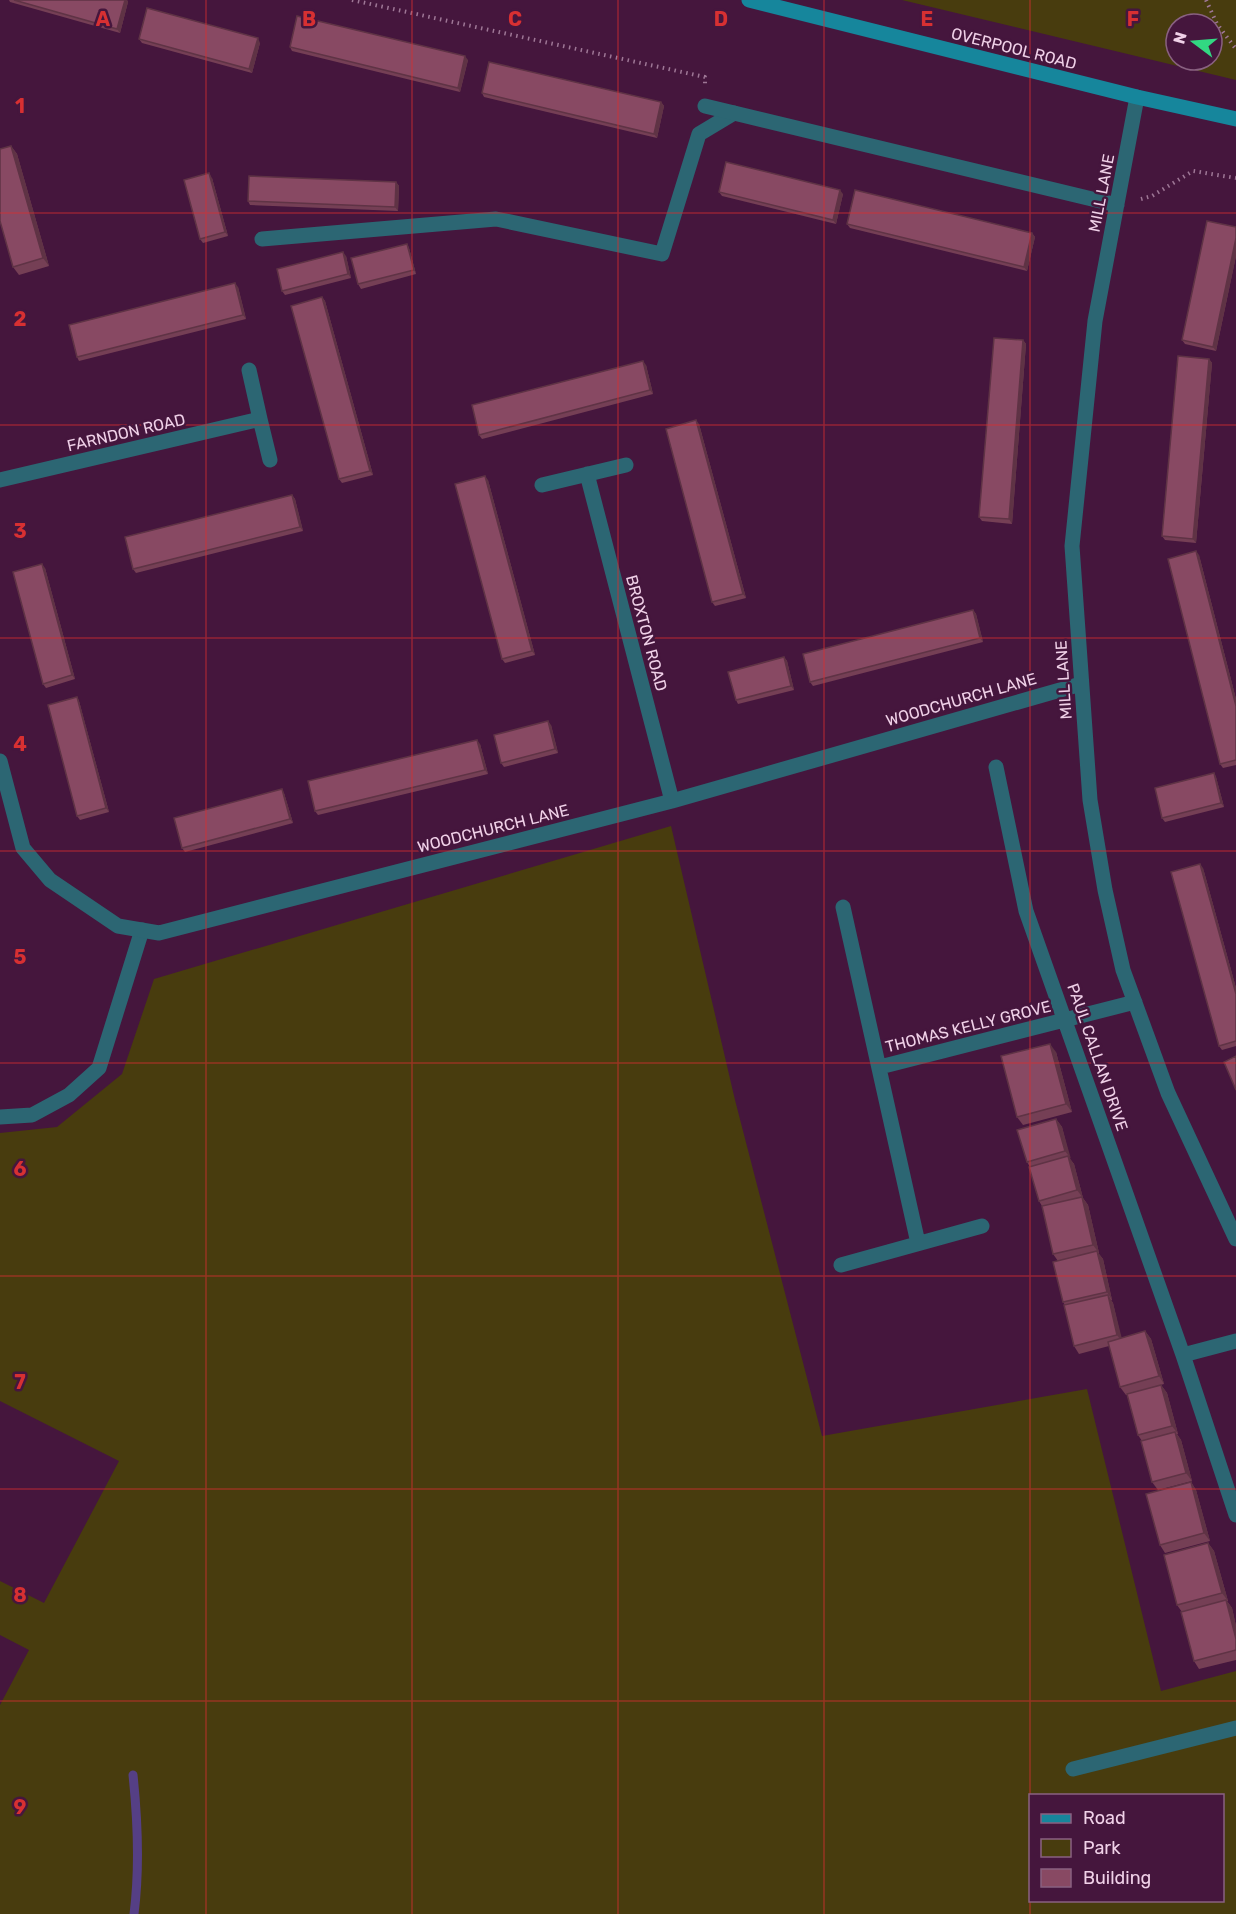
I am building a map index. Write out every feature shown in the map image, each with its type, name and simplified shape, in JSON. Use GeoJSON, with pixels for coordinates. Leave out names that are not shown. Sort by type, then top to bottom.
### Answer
{"type":"FeatureCollection","features":[{"type":"Feature","properties":{"kind":"main road","name":"OVERPOOL ROAD"},"geometry":{"type":"LineString","coordinates":[[749,0],[1137,97],[1236,119]]}},
{"type":"Feature","properties":{"kind":"street","name":"MILL LANE"},"geometry":{"type":"LineString","coordinates":[[1137,97],[1095,321],[1072,546],[1090,800],[1105,890],[1123,970],[1168,1094],[1236,1239]]}},
{"type":"Feature","properties":{"kind":"street"},"geometry":{"type":"LineString","coordinates":[[705,106],[1117,205]]}},
{"type":"Feature","properties":{"kind":"street"},"geometry":{"type":"LineString","coordinates":[[262,239],[496,219],[662,254],[699,134],[734,113]]}},
{"type":"Feature","properties":{"kind":"street"},"geometry":{"type":"LineString","coordinates":[[249,370],[270,460]]}},
{"type":"Feature","properties":{"kind":"street","name":"FARNDON ROAD"},"geometry":{"type":"LineString","coordinates":[[0,480],[260,419]]}},
{"type":"Feature","properties":{"kind":"street"},"geometry":{"type":"LineString","coordinates":[[542,485],[626,465]]}},
{"type":"Feature","properties":{"kind":"street","name":"BROXTON ROAD"},"geometry":{"type":"LineString","coordinates":[[587,474],[672,801]]}},
{"type":"Feature","properties":{"kind":"street","name":"WOODCHURCH LANE"},"geometry":{"type":"LineString","coordinates":[[0,761],[23,848],[50,880],[118,926],[159,933],[672,801],[1081,684]]}},
{"type":"Feature","properties":{"kind":"street","name":"PAUL CALLAN DRIVE"},"geometry":{"type":"LineString","coordinates":[[996,766],[1026,911],[1183,1355],[1236,1515]]}},
{"type":"Feature","properties":{"kind":"street","name":"THOMAS KELLY GROVE"},"geometry":{"type":"LineString","coordinates":[[843,907],[918,1243]]}},
{"type":"Feature","properties":{"kind":"street"},"geometry":{"type":"LineString","coordinates":[[0,1117],[33,1115],[69,1095],[99,1068],[142,930]]}},
{"type":"Feature","properties":{"kind":"street","name":"THOMAS KELLY GROVE"},"geometry":{"type":"LineString","coordinates":[[880,1067],[1135,1002]]}},
{"type":"Feature","properties":{"kind":"street"},"geometry":{"type":"LineString","coordinates":[[841,1265],[982,1226]]}},
{"type":"Feature","properties":{"kind":"street"},"geometry":{"type":"LineString","coordinates":[[1183,1355],[1236,1341]]}},
{"type":"Feature","properties":{"kind":"street"},"geometry":{"type":"LineString","coordinates":[[1073,1769],[1236,1728]]}},
{"type":"Feature","properties":{"kind":"path"},"geometry":{"type":"LineString","coordinates":[[352,0],[705,77],[705,106]]}},
{"type":"Feature","properties":{"kind":"path"},"geometry":{"type":"LineString","coordinates":[[1206,0],[1217,24],[1236,50]]}},
{"type":"Feature","properties":{"kind":"path"},"geometry":{"type":"LineString","coordinates":[[1117,205],[1152,195],[1193,171],[1236,178]]}},
{"type":"Feature","properties":{"kind":"green space"},"geometry":{"type":"Polygon","coordinates":[[[902,0],[1236,0],[1236,80],[1203,72],[1224,72],[1224,12],[1164,12],[1164,63],[902,0]]]}},
{"type":"Feature","properties":{"kind":"green space"},"geometry":{"type":"Polygon","coordinates":[[[671,826],[735,1100],[822,1436],[1087,1389],[1161,1691],[1236,1671],[1236,1914],[0,1914],[0,1705],[29,1650],[0,1635],[0,1581],[44,1603],[119,1461],[0,1401],[0,1133],[57,1127],[122,1074],[154,979],[671,826]]]}},
{"type":"Feature","properties":{"kind":"building"},"geometry":{"type":"Polygon","coordinates":[[[14,0],[125,0],[117,29],[14,0]]]}},
{"type":"Feature","properties":{"kind":"building"},"geometry":{"type":"Polygon","coordinates":[[[147,8],[258,38],[249,69],[139,39],[147,8]]]}},
{"type":"Feature","properties":{"kind":"building"},"geometry":{"type":"Polygon","coordinates":[[[297,16],[465,56],[458,88],[290,47],[297,16]]]}},
{"type":"Feature","properties":{"kind":"building"},"geometry":{"type":"Polygon","coordinates":[[[489,62],[661,102],[654,134],[482,93],[489,62]]]}},
{"type":"Feature","properties":{"kind":"building"},"geometry":{"type":"Polygon","coordinates":[[[11,146],[43,258],[13,267],[0,221],[0,149],[11,146]]]}},
{"type":"Feature","properties":{"kind":"building"},"geometry":{"type":"Polygon","coordinates":[[[726,162],[840,190],[833,220],[719,192],[726,162]]]}},
{"type":"Feature","properties":{"kind":"building"},"geometry":{"type":"Polygon","coordinates":[[[209,173],[225,232],[200,239],[184,180],[209,173]]]}},
{"type":"Feature","properties":{"kind":"building"},"geometry":{"type":"Polygon","coordinates":[[[249,176],[396,182],[395,207],[248,201],[249,176]]]}},
{"type":"Feature","properties":{"kind":"building"},"geometry":{"type":"Polygon","coordinates":[[[855,190],[1032,233],[1024,267],[847,224],[855,190]]]}},
{"type":"Feature","properties":{"kind":"building"},"geometry":{"type":"Polygon","coordinates":[[[1207,221],[1236,227],[1236,238],[1213,347],[1182,340],[1207,221]]]}},
{"type":"Feature","properties":{"kind":"building"},"geometry":{"type":"Polygon","coordinates":[[[407,244],[414,270],[358,284],[351,258],[407,244]]]}},
{"type":"Feature","properties":{"kind":"building"},"geometry":{"type":"Polygon","coordinates":[[[343,252],[348,274],[282,291],[277,269],[343,252]]]}},
{"type":"Feature","properties":{"kind":"building"},"geometry":{"type":"Polygon","coordinates":[[[235,283],[243,315],[77,357],[69,325],[235,283]]]}},
{"type":"Feature","properties":{"kind":"building"},"geometry":{"type":"Polygon","coordinates":[[[322,297],[370,471],[339,479],[291,306],[322,297]]]}},
{"type":"Feature","properties":{"kind":"building"},"geometry":{"type":"Polygon","coordinates":[[[994,338],[1023,340],[1009,519],[979,517],[994,338]]]}},
{"type":"Feature","properties":{"kind":"building"},"geometry":{"type":"Polygon","coordinates":[[[1178,356],[1209,359],[1193,539],[1162,536],[1178,356]]]}},
{"type":"Feature","properties":{"kind":"building"},"geometry":{"type":"Polygon","coordinates":[[[643,361],[650,390],[479,435],[472,405],[643,361]]]}},
{"type":"Feature","properties":{"kind":"building"},"geometry":{"type":"Polygon","coordinates":[[[696,420],[743,594],[712,602],[666,429],[696,420]]]}},
{"type":"Feature","properties":{"kind":"building"},"geometry":{"type":"Polygon","coordinates":[[[485,476],[532,651],[502,659],[455,484],[485,476]]]}},
{"type":"Feature","properties":{"kind":"building"},"geometry":{"type":"Polygon","coordinates":[[[292,495],[300,527],[133,569],[125,537],[292,495]]]}},
{"type":"Feature","properties":{"kind":"building"},"geometry":{"type":"Polygon","coordinates":[[[1196,551],[1236,706],[1236,760],[1220,764],[1168,559],[1196,551]]]}},
{"type":"Feature","properties":{"kind":"building"},"geometry":{"type":"Polygon","coordinates":[[[42,564],[72,675],[43,684],[13,572],[42,564]]]}},
{"type":"Feature","properties":{"kind":"building"},"geometry":{"type":"Polygon","coordinates":[[[973,610],[980,638],[810,682],[803,654],[973,610]]]}},
{"type":"Feature","properties":{"kind":"building"},"geometry":{"type":"Polygon","coordinates":[[[784,657],[791,686],[736,700],[728,672],[784,657]]]}},
{"type":"Feature","properties":{"kind":"building"},"geometry":{"type":"Polygon","coordinates":[[[77,697],[106,808],[77,816],[48,705],[77,697]]]}},
{"type":"Feature","properties":{"kind":"building"},"geometry":{"type":"Polygon","coordinates":[[[548,721],[555,749],[501,763],[494,735],[548,721]]]}},
{"type":"Feature","properties":{"kind":"building"},"geometry":{"type":"Polygon","coordinates":[[[477,740],[485,770],[315,811],[308,781],[477,740]]]}},
{"type":"Feature","properties":{"kind":"building"},"geometry":{"type":"Polygon","coordinates":[[[1214,773],[1221,803],[1162,818],[1155,788],[1214,773]]]}},
{"type":"Feature","properties":{"kind":"building"},"geometry":{"type":"Polygon","coordinates":[[[282,789],[290,819],[182,848],[174,818],[282,789]]]}},
{"type":"Feature","properties":{"kind":"building"},"geometry":{"type":"Polygon","coordinates":[[[1200,864],[1236,994],[1236,1041],[1219,1046],[1171,872],[1200,864]]]}},
{"type":"Feature","properties":{"kind":"building"},"geometry":{"type":"Polygon","coordinates":[[[1050,1044],[1066,1104],[1017,1117],[1001,1056],[1050,1044]]]}},
{"type":"Feature","properties":{"kind":"building"},"geometry":{"type":"Polygon","coordinates":[[[1236,1056],[1236,1090],[1224,1062],[1236,1056]]]}},
{"type":"Feature","properties":{"kind":"building"},"geometry":{"type":"Polygon","coordinates":[[[1056,1119],[1065,1151],[1027,1162],[1017,1130],[1056,1119]]]}},
{"type":"Feature","properties":{"kind":"building"},"geometry":{"type":"Polygon","coordinates":[[[1068,1156],[1077,1190],[1039,1201],[1029,1167],[1068,1156]]]}},
{"type":"Feature","properties":{"kind":"building"},"geometry":{"type":"Polygon","coordinates":[[[1082,1197],[1093,1245],[1053,1254],[1042,1206],[1082,1197]]]}},
{"type":"Feature","properties":{"kind":"building"},"geometry":{"type":"Polygon","coordinates":[[[1097,1251],[1107,1292],[1063,1302],[1053,1262],[1097,1251]]]}},
{"type":"Feature","properties":{"kind":"building"},"geometry":{"type":"Polygon","coordinates":[[[1108,1295],[1117,1335],[1074,1346],[1064,1305],[1108,1295]]]}},
{"type":"Feature","properties":{"kind":"building"},"geometry":{"type":"Polygon","coordinates":[[[1145,1331],[1159,1376],[1120,1387],[1108,1342],[1145,1331]]]}},
{"type":"Feature","properties":{"kind":"building"},"geometry":{"type":"Polygon","coordinates":[[[1161,1385],[1172,1426],[1138,1435],[1127,1394],[1161,1385]]]}},
{"type":"Feature","properties":{"kind":"building"},"geometry":{"type":"Polygon","coordinates":[[[1175,1432],[1186,1473],[1152,1482],[1141,1441],[1175,1432]]]}},
{"type":"Feature","properties":{"kind":"building"},"geometry":{"type":"Polygon","coordinates":[[[1191,1482],[1204,1533],[1160,1545],[1146,1494],[1191,1482]]]}},
{"type":"Feature","properties":{"kind":"building"},"geometry":{"type":"Polygon","coordinates":[[[1208,1543],[1222,1593],[1177,1605],[1164,1555],[1208,1543]]]}},
{"type":"Feature","properties":{"kind":"building"},"geometry":{"type":"Polygon","coordinates":[[[1226,1600],[1236,1639],[1236,1650],[1194,1661],[1181,1612],[1226,1600]]]}},
{"type":"Feature","properties":{"kind":"waterway"},"geometry":{"type":"LineString","coordinates":[[133,1775],[138,1845],[134,1914]]}}]}
